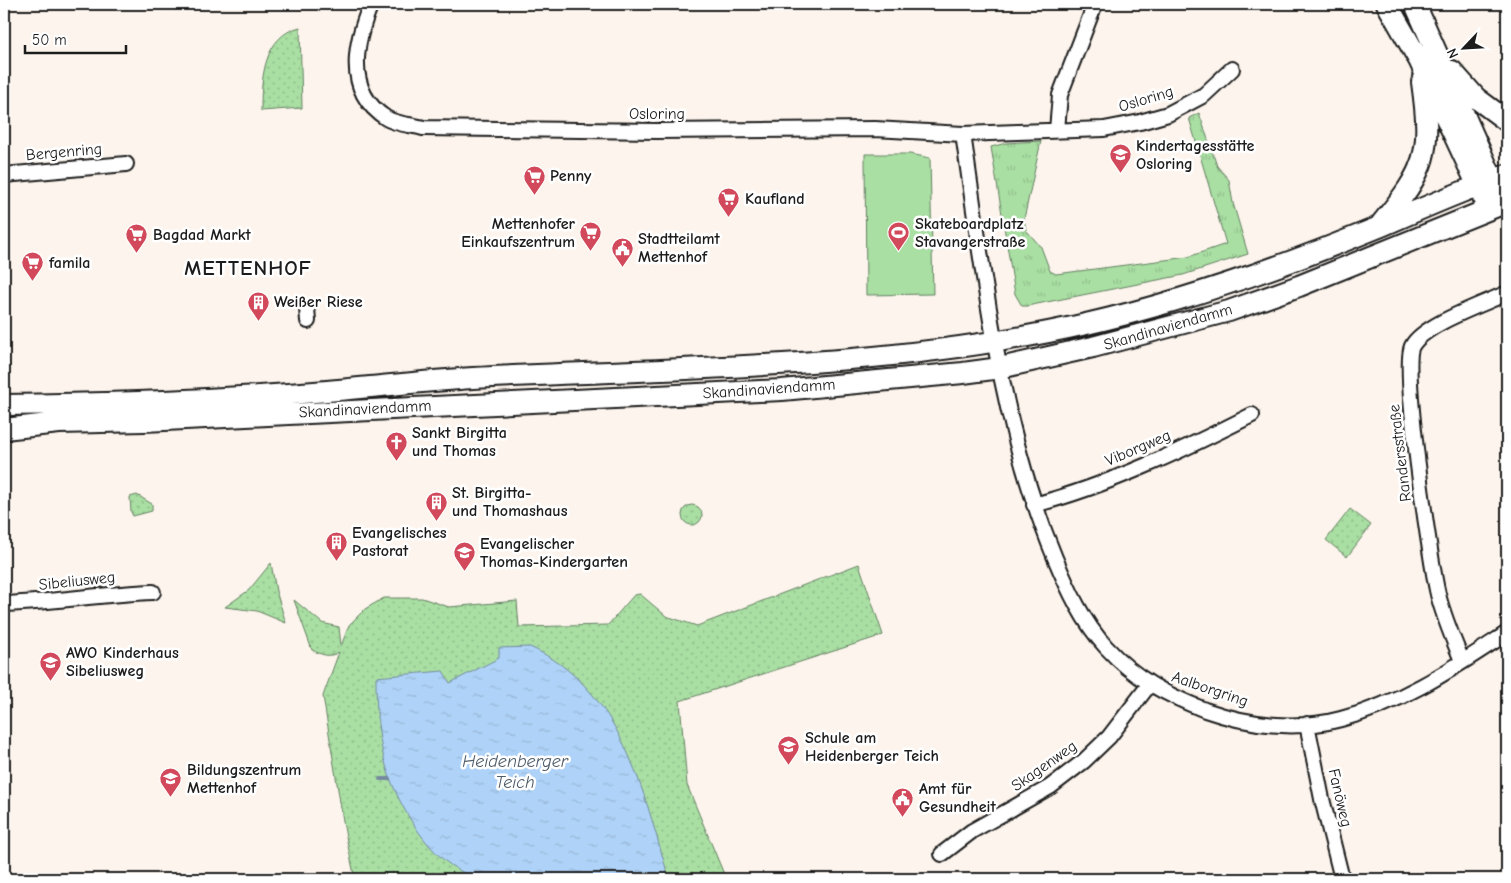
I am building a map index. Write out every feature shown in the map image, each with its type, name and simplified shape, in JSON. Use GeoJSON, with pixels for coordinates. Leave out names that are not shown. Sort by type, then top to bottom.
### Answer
{"type":"FeatureCollection","features":[{"type":"Feature","properties":{"kind":"main road"},"geometry":{"type":"LineString","coordinates":[[1387,4],[1428,56],[1476,98],[1507,121]]}},
{"type":"Feature","properties":{"kind":"main road"},"geometry":{"type":"LineString","coordinates":[[1415,4],[1428,56],[1492,180],[1499,205]]}},
{"type":"Feature","properties":{"kind":"main road"},"geometry":{"type":"LineString","coordinates":[[1378,227],[1408,190],[1423,160],[1427,129],[1428,56]]}},
{"type":"Feature","properties":{"kind":"main road","name":"Skandinaviendamm"},"geometry":{"type":"LineString","coordinates":[[4,405],[74,404],[275,394],[476,378],[816,362],[898,355],[994,341],[1086,324],[1222,286],[1378,227],[1492,180]]}},
{"type":"Feature","properties":{"kind":"main road","name":"Skandinaviendamm"},"geometry":{"type":"LineString","coordinates":[[4,429],[59,423],[144,421],[782,390],[1000,368],[1102,345],[1229,311],[1299,286],[1499,205]]}},
{"type":"Feature","properties":{"kind":"street","name":"Osloring"},"geometry":{"type":"LineString","coordinates":[[371,4],[356,52],[356,74],[361,90],[370,104],[387,118],[423,128],[648,131],[875,129],[963,134],[1104,129],[1168,114],[1195,101],[1232,69]]}},
{"type":"Feature","properties":{"kind":"street"},"geometry":{"type":"LineString","coordinates":[[1057,130],[1060,95],[1095,4]]}},
{"type":"Feature","properties":{"kind":"street","name":"Aalborgring"},"geometry":{"type":"LineString","coordinates":[[963,134],[994,341],[1034,505],[1060,570],[1082,613],[1106,647],[1149,685],[1178,700],[1217,714],[1258,723],[1308,724],[1340,719],[1384,704],[1432,681],[1507,633]]}},
{"type":"Feature","properties":{"kind":"street","name":"Bergenring"},"geometry":{"type":"LineString","coordinates":[[4,175],[126,164]]}},
{"type":"Feature","properties":{"kind":"street","name":"Randersstraße"},"geometry":{"type":"LineString","coordinates":[[1462,661],[1437,591],[1426,521],[1408,356],[1415,341],[1435,326],[1507,294]]}},
{"type":"Feature","properties":{"kind":"street","name":"Viborgweg"},"geometry":{"type":"LineString","coordinates":[[1034,505],[1105,482],[1204,439],[1252,415]]}},
{"type":"Feature","properties":{"kind":"street","name":"Sibeliusweg"},"geometry":{"type":"LineString","coordinates":[[4,604],[62,601],[153,592]]}},
{"type":"Feature","properties":{"kind":"street","name":"Skagenweg"},"geometry":{"type":"LineString","coordinates":[[942,854],[972,831],[1050,786],[1084,761],[1110,737],[1149,685]]}},
{"type":"Feature","properties":{"kind":"street","name":"Fanöweg"},"geometry":{"type":"LineString","coordinates":[[1308,724],[1322,799],[1342,879]]}},
{"type":"Feature","properties":{"kind":"green space"},"geometry":{"type":"Polygon","coordinates":[[[300,27],[302,108],[261,111],[264,73],[271,49],[288,32],[300,27]]]}},
{"type":"Feature","properties":{"kind":"green space"},"geometry":{"type":"Polygon","coordinates":[[[1199,113],[1217,166],[1229,180],[1233,203],[1248,254],[1183,275],[1022,306],[1015,294],[991,147],[1006,143],[1041,141],[1024,219],[1026,230],[1041,247],[1050,271],[1056,274],[1188,257],[1226,244],[1189,118],[1199,113]]]}},
{"type":"Feature","properties":{"kind":"green space","name":"Skateboardplatz Stavangerstraße"},"geometry":{"type":"Polygon","coordinates":[[[865,154],[910,154],[930,158],[933,294],[866,295],[865,154]]]}},
{"type":"Feature","properties":{"kind":"green space"},"geometry":{"type":"Polygon","coordinates":[[[137,495],[152,504],[152,511],[133,516],[130,497],[137,495]]]}},
{"type":"Feature","properties":{"kind":"green space"},"geometry":{"type":"Polygon","coordinates":[[[688,505],[696,505],[702,511],[702,519],[696,525],[688,525],[682,519],[682,511],[688,505]]]}},
{"type":"Feature","properties":{"kind":"green space"},"geometry":{"type":"Polygon","coordinates":[[[1350,509],[1371,525],[1347,557],[1326,540],[1350,509]]]}},
{"type":"Feature","properties":{"kind":"green space"},"geometry":{"type":"Polygon","coordinates":[[[271,563],[276,591],[286,623],[257,611],[225,607],[249,590],[271,563]]]}},
{"type":"Feature","properties":{"kind":"green space"},"geometry":{"type":"Polygon","coordinates":[[[859,564],[883,635],[680,701],[687,785],[726,879],[355,879],[344,827],[323,696],[339,652],[326,655],[312,650],[294,600],[322,623],[339,627],[341,646],[349,625],[365,609],[384,598],[422,598],[449,607],[517,601],[519,627],[608,625],[634,595],[640,594],[666,616],[697,626],[859,564]]]}},
{"type":"Feature","properties":{"kind":"water","name":"Heidenberger Teich"},"geometry":{"type":"Polygon","coordinates":[[[530,647],[561,665],[587,688],[608,715],[624,745],[638,778],[669,879],[525,879],[493,881],[481,879],[458,870],[436,853],[418,831],[406,812],[389,776],[384,758],[378,720],[376,677],[443,671],[450,683],[499,658],[499,648],[530,647]]]}},
{"type":"Feature","properties":{"kind":"waterway"},"geometry":{"type":"LineString","coordinates":[[380,779],[389,779]]}},
{"type":"Feature","properties":{"kind":"place","name":"Kindertagesstätte Osloring"},"geometry":{"type":"Point","coordinates":[1120,174]}},
{"type":"Feature","properties":{"kind":"place","name":"Penny"},"geometry":{"type":"Point","coordinates":[534,195]}},
{"type":"Feature","properties":{"kind":"place","name":"Kaufland"},"geometry":{"type":"Point","coordinates":[729,218]}},
{"type":"Feature","properties":{"kind":"place","name":"Mettenhofer Einkaufszentrum"},"geometry":{"type":"Point","coordinates":[591,252]}},
{"type":"Feature","properties":{"kind":"place","name":"Skateboardplatz Stavangerstraße"},"geometry":{"type":"Point","coordinates":[899,252]}},
{"type":"Feature","properties":{"kind":"place","name":"Bagdad Markt"},"geometry":{"type":"Point","coordinates":[137,254]}},
{"type":"Feature","properties":{"kind":"place","name":"Stadtteilamt Mettenhof"},"geometry":{"type":"Point","coordinates":[622,267]}},
{"type":"Feature","properties":{"kind":"place","name":"famila"},"geometry":{"type":"Point","coordinates":[33,282]}},
{"type":"Feature","properties":{"kind":"place","name":"Weißer Riese"},"geometry":{"type":"Point","coordinates":[258,321]}},
{"type":"Feature","properties":{"kind":"place","name":"Sankt Birgitta und Thomas"},"geometry":{"type":"Point","coordinates":[396,461]}},
{"type":"Feature","properties":{"kind":"place","name":"St. Birgitta- und Thomashaus"},"geometry":{"type":"Point","coordinates":[436,521]}},
{"type":"Feature","properties":{"kind":"place","name":"Evangelisches Pastorat"},"geometry":{"type":"Point","coordinates":[336,561]}},
{"type":"Feature","properties":{"kind":"place","name":"Evangelischer Thomas-Kindergarten"},"geometry":{"type":"Point","coordinates":[464,572]}},
{"type":"Feature","properties":{"kind":"place","name":"AWO Kinderhaus Sibeliusweg"},"geometry":{"type":"Point","coordinates":[50,681]}},
{"type":"Feature","properties":{"kind":"place","name":"Schule am Heidenberger Teich"},"geometry":{"type":"Point","coordinates":[789,766]}},
{"type":"Feature","properties":{"kind":"place","name":"Bildungszentrum Mettenhof"},"geometry":{"type":"Point","coordinates":[171,798]}},
{"type":"Feature","properties":{"kind":"place","name":"Amt für Gesundheit"},"geometry":{"type":"Point","coordinates":[903,817]}},
{"type":"Feature","properties":{"kind":"district","name":"METTENHOF"},"geometry":{"type":"Point","coordinates":[248,268]}}]}
